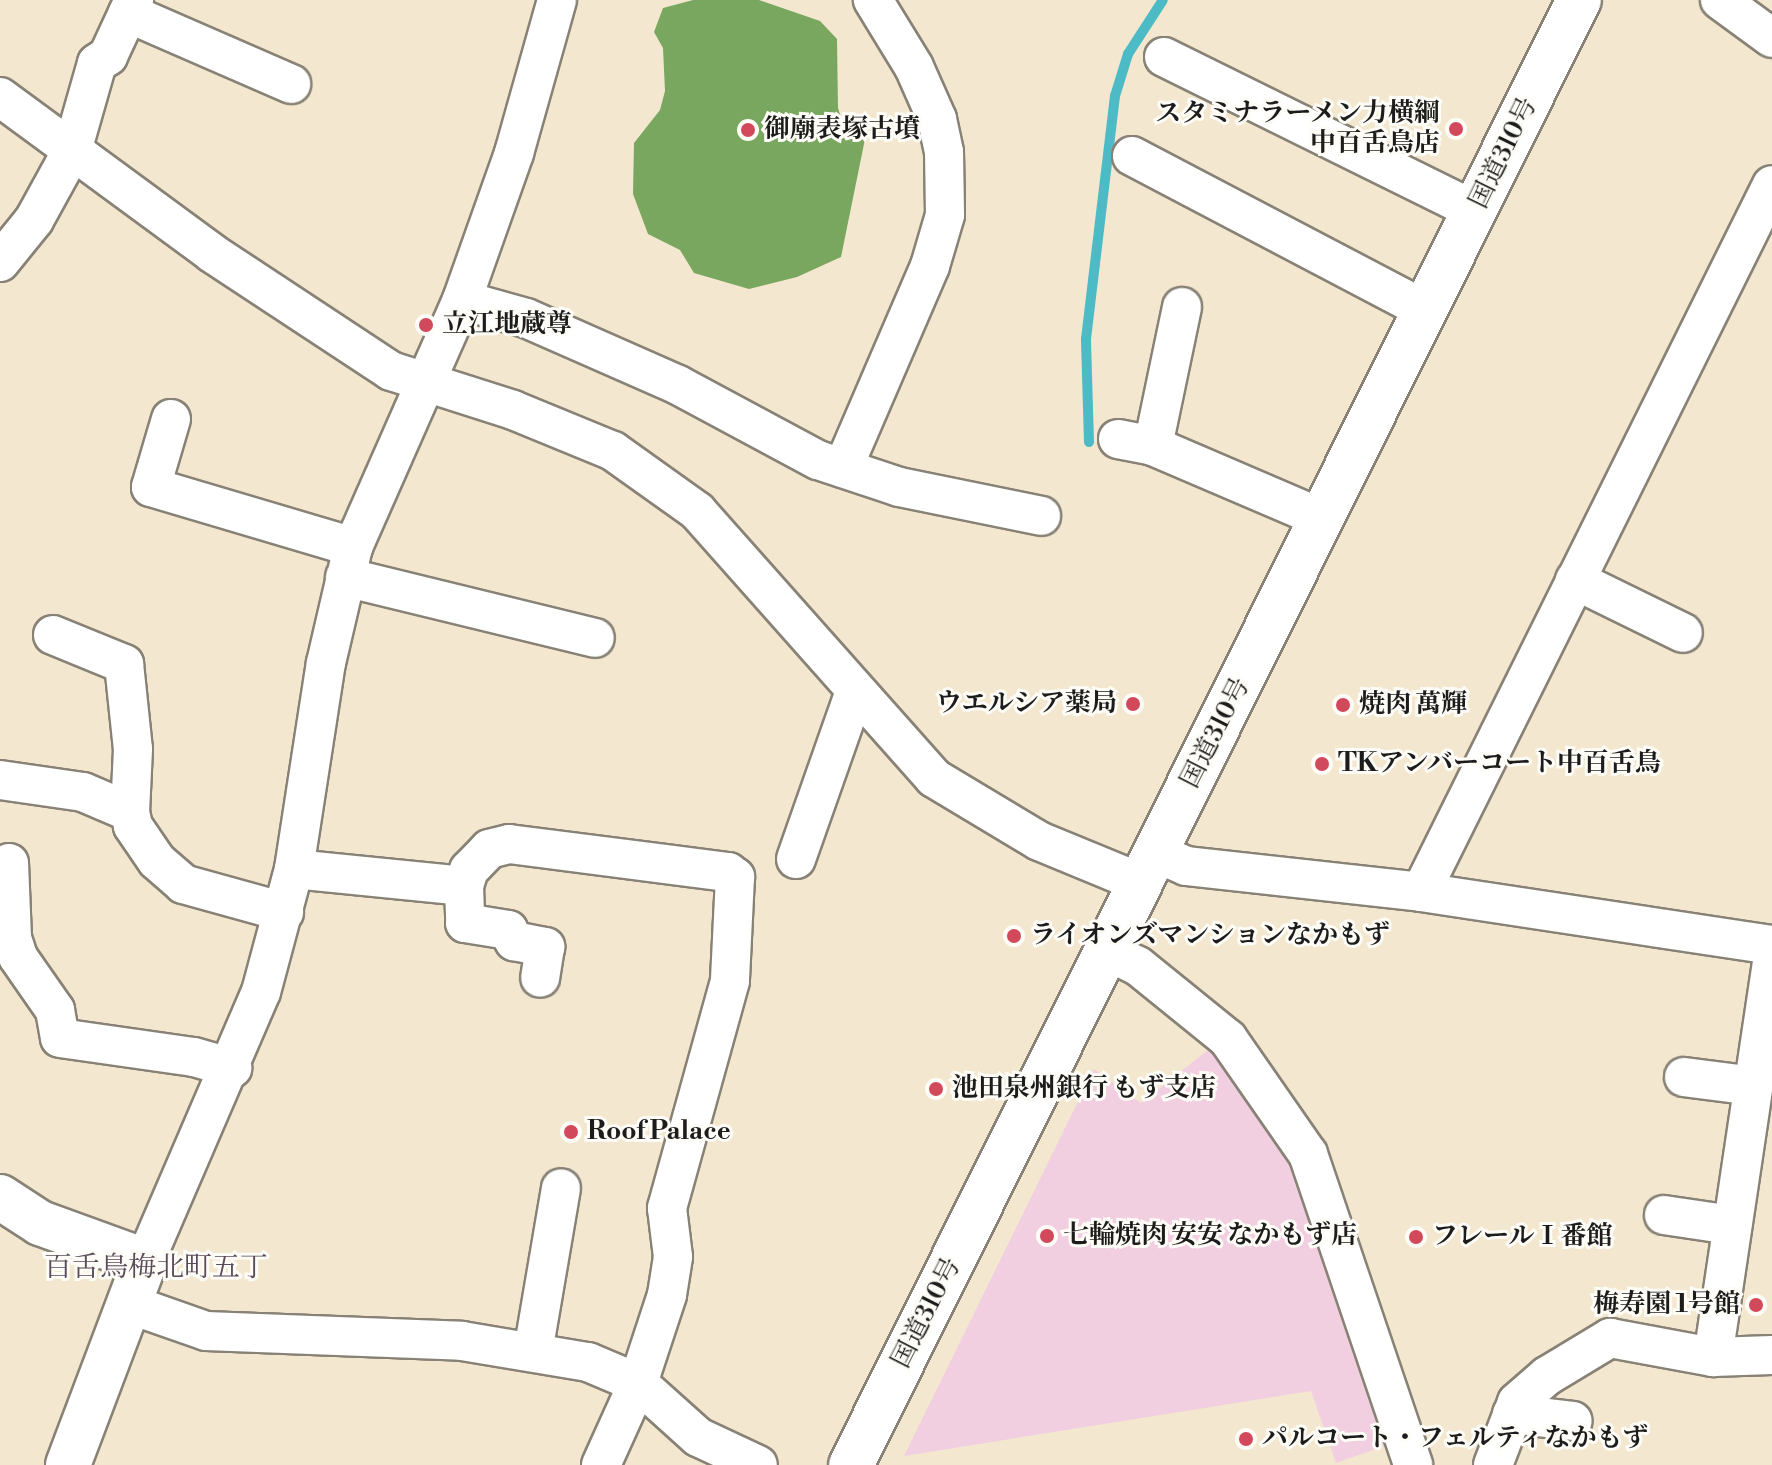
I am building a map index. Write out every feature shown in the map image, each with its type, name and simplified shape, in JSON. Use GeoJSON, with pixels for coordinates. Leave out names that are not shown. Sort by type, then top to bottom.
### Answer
{"type":"FeatureCollection","features":[{"type":"Feature","properties":{"kind":"main road","name":"国道310号"},"geometry":{"type":"LineString","coordinates":[[851,1465],[1579,0]]}},
{"type":"Feature","properties":{"kind":"main road"},"geometry":{"type":"LineString","coordinates":[[0,1197],[40,1223],[145,1261],[68,1465]]}},
{"type":"Feature","properties":{"kind":"street"},"geometry":{"type":"LineString","coordinates":[[145,1261],[232,1068],[284,912],[294,869],[326,663],[349,562],[462,300],[514,153],[557,0]]}},
{"type":"Feature","properties":{"kind":"street"},"geometry":{"type":"LineString","coordinates":[[843,468],[930,266],[945,215],[944,152],[937,119],[914,67],[873,0]]}},
{"type":"Feature","properties":{"kind":"street"},"geometry":{"type":"LineString","coordinates":[[1720,0],[1772,38]]}},
{"type":"Feature","properties":{"kind":"street"},"geometry":{"type":"LineString","coordinates":[[0,262],[34,220],[72,151],[97,63],[108,56],[131,7],[291,84]]}},
{"type":"Feature","properties":{"kind":"street"},"geometry":{"type":"LineString","coordinates":[[1164,57],[1475,211]]}},
{"type":"Feature","properties":{"kind":"street"},"geometry":{"type":"LineString","coordinates":[[0,97],[72,151],[391,371],[513,410],[613,451],[697,511],[854,694],[934,778],[1039,841],[1149,868],[1186,866],[1421,892],[1772,945]]}},
{"type":"Feature","properties":{"kind":"street"},"geometry":{"type":"LineString","coordinates":[[1132,156],[1425,310]]}},
{"type":"Feature","properties":{"kind":"street"},"geometry":{"type":"LineString","coordinates":[[1421,892],[1772,185]]}},
{"type":"Feature","properties":{"kind":"street"},"geometry":{"type":"LineString","coordinates":[[462,300],[526,318],[678,385],[767,436],[843,468],[899,487],[1041,516]]}},
{"type":"Feature","properties":{"kind":"street"},"geometry":{"type":"LineString","coordinates":[[1182,307],[1136,443],[1323,519]]}},
{"type":"Feature","properties":{"kind":"street"},"geometry":{"type":"LineString","coordinates":[[171,419],[151,487],[349,562],[595,638]]}},
{"type":"Feature","properties":{"kind":"street"},"geometry":{"type":"LineString","coordinates":[[1575,580],[1683,633]]}},
{"type":"Feature","properties":{"kind":"street"},"geometry":{"type":"LineString","coordinates":[[53,635],[124,664],[133,749],[130,812],[133,826],[157,861],[183,884],[284,912]]}},
{"type":"Feature","properties":{"kind":"street"},"geometry":{"type":"LineString","coordinates":[[796,859],[854,694]]}},
{"type":"Feature","properties":{"kind":"street"},"geometry":{"type":"LineString","coordinates":[[0,780],[83,792],[130,812]]}},
{"type":"Feature","properties":{"kind":"street"},"geometry":{"type":"LineString","coordinates":[[540,978],[545,947],[514,941],[508,930],[465,923],[464,886],[469,870],[489,849],[509,844],[728,872],[735,877],[730,981],[672,1178],[667,1208],[673,1257],[667,1295],[638,1383],[601,1465]]}},
{"type":"Feature","properties":{"kind":"street"},"geometry":{"type":"LineString","coordinates":[[9,863],[12,938],[18,957],[55,1010],[60,1038],[194,1057],[232,1068]]}},
{"type":"Feature","properties":{"kind":"street"},"geometry":{"type":"LineString","coordinates":[[294,869],[464,886]]}},
{"type":"Feature","properties":{"kind":"street"},"geometry":{"type":"LineString","coordinates":[[1107,951],[1138,966],[1228,1039],[1308,1154],[1413,1465]]}},
{"type":"Feature","properties":{"kind":"street"},"geometry":{"type":"LineString","coordinates":[[1713,1357],[1772,962]]}},
{"type":"Feature","properties":{"kind":"street"},"geometry":{"type":"LineString","coordinates":[[1684,1077],[1753,1086]]}},
{"type":"Feature","properties":{"kind":"street"},"geometry":{"type":"LineString","coordinates":[[533,1352],[561,1188]]}},
{"type":"Feature","properties":{"kind":"street"},"geometry":{"type":"LineString","coordinates":[[1664,1215],[1732,1225]]}},
{"type":"Feature","properties":{"kind":"street"},"geometry":{"type":"LineString","coordinates":[[129,1304],[206,1331],[263,1337],[449,1340],[588,1362],[638,1383],[698,1437],[758,1465]]}},
{"type":"Feature","properties":{"kind":"street"},"geometry":{"type":"LineString","coordinates":[[1493,1465],[1512,1414],[1547,1376],[1610,1338],[1713,1357],[1772,1355]]}},
{"type":"Feature","properties":{"kind":"street"},"geometry":{"type":"LineString","coordinates":[[1512,1414],[1573,1421]]}},
{"type":"Feature","properties":{"kind":"shaded area"},"geometry":{"type":"Polygon","coordinates":[[[1213,1046],[1296,1155],[1398,1441],[1336,1463],[1311,1391],[904,1456],[1094,1069],[1141,1103],[1213,1046]]]}},
{"type":"Feature","properties":{"kind":"green space"},"geometry":{"type":"Polygon","coordinates":[[[693,0],[759,0],[820,21],[837,39],[838,108],[847,137],[865,139],[841,257],[797,277],[749,289],[694,273],[680,250],[648,234],[633,194],[634,143],[660,110],[665,91],[663,48],[654,32],[663,8],[693,0]]]}},
{"type":"Feature","properties":{"kind":"waterway"},"geometry":{"type":"LineString","coordinates":[[1089,442],[1086,339],[1115,96],[1128,54],[1163,0]]}},
{"type":"Feature","properties":{"kind":"place","name":"スタミナラーメン力横綱 中百舌鳥店"},"geometry":{"type":"Point","coordinates":[1456,129]}},
{"type":"Feature","properties":{"kind":"place","name":"御廟表塚古墳"},"geometry":{"type":"Point","coordinates":[748,130]}},
{"type":"Feature","properties":{"kind":"place","name":"立江地蔵尊"},"geometry":{"type":"Point","coordinates":[426,325]}},
{"type":"Feature","properties":{"kind":"place","name":"ウエルシア薬局"},"geometry":{"type":"Point","coordinates":[1133,704]}},
{"type":"Feature","properties":{"kind":"place","name":"焼肉 萬輝"},"geometry":{"type":"Point","coordinates":[1343,705]}},
{"type":"Feature","properties":{"kind":"place","name":"TKアンバーコート中百舌鳥"},"geometry":{"type":"Point","coordinates":[1322,764]}},
{"type":"Feature","properties":{"kind":"place","name":"ライオンズマンションなかもず"},"geometry":{"type":"Point","coordinates":[1014,936]}},
{"type":"Feature","properties":{"kind":"place","name":"池田泉州銀行 もず支店"},"geometry":{"type":"Point","coordinates":[936,1089]}},
{"type":"Feature","properties":{"kind":"place","name":"Roof Palace"},"geometry":{"type":"Point","coordinates":[571,1132]}},
{"type":"Feature","properties":{"kind":"place","name":"七輪焼肉 安安 なかもず店"},"geometry":{"type":"Point","coordinates":[1047,1236]}},
{"type":"Feature","properties":{"kind":"place","name":"フレールⅠ番館"},"geometry":{"type":"Point","coordinates":[1416,1237]}},
{"type":"Feature","properties":{"kind":"place","name":"梅寿園 1号館"},"geometry":{"type":"Point","coordinates":[1756,1305]}},
{"type":"Feature","properties":{"kind":"place","name":"パルコート・フェルティなかもず"},"geometry":{"type":"Point","coordinates":[1246,1439]}},
{"type":"Feature","properties":{"kind":"district","name":"百舌鳥梅北町五丁"},"geometry":{"type":"Point","coordinates":[156,1268]}}]}
